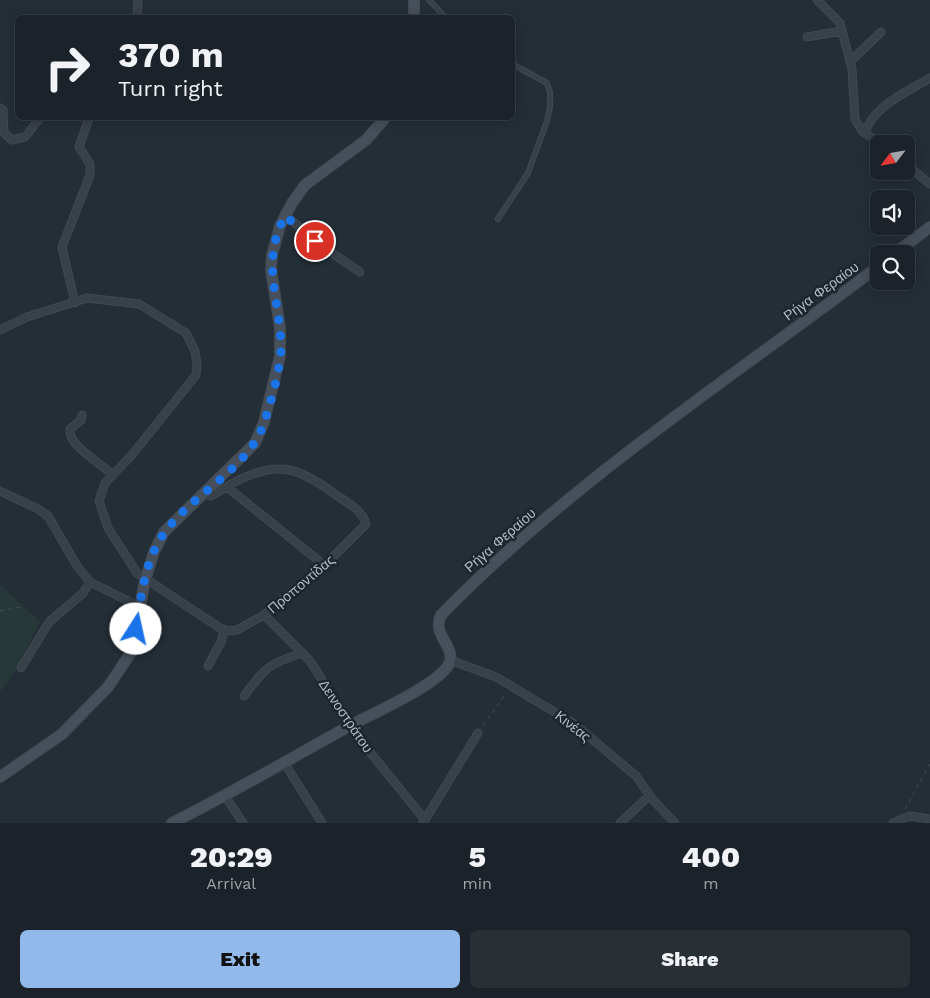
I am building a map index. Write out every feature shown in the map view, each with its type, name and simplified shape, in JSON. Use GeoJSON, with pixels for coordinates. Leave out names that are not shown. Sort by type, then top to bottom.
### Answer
{"type":"FeatureCollection","features":[{"type":"Feature","properties":{"kind":"street"},"geometry":{"type":"LineString","coordinates":[[137,15],[138,0]]}},
{"type":"Feature","properties":{"kind":"street"},"geometry":{"type":"LineString","coordinates":[[414,0],[414,15]]}},
{"type":"Feature","properties":{"kind":"street"},"geometry":{"type":"LineString","coordinates":[[817,0],[838,20],[850,62],[854,115],[858,126],[870,136]]}},
{"type":"Feature","properties":{"kind":"street"},"geometry":{"type":"LineString","coordinates":[[807,37],[842,31]]}},
{"type":"Feature","properties":{"kind":"street"},"geometry":{"type":"LineString","coordinates":[[850,62],[881,32]]}},
{"type":"Feature","properties":{"kind":"street"},"geometry":{"type":"LineString","coordinates":[[866,133],[869,121],[876,113],[930,78]]}},
{"type":"Feature","properties":{"kind":"street"},"geometry":{"type":"LineString","coordinates":[[0,108],[5,117],[4,133],[11,140],[25,137],[38,120]]}},
{"type":"Feature","properties":{"kind":"street"},"geometry":{"type":"LineString","coordinates":[[75,303],[62,247],[90,175],[90,164],[79,147],[88,120]]}},
{"type":"Feature","properties":{"kind":"street"},"geometry":{"type":"LineString","coordinates":[[0,777],[62,734],[108,686],[130,656],[144,580],[154,552],[164,532],[252,447],[264,422],[280,356],[280,328],[271,263],[277,234],[296,196],[308,182],[366,140],[383,120]]}},
{"type":"Feature","properties":{"kind":"street"},"geometry":{"type":"LineString","coordinates":[[915,172],[930,184]]}},
{"type":"Feature","properties":{"kind":"street"},"geometry":{"type":"LineString","coordinates":[[285,216],[326,249],[360,272]]}},
{"type":"Feature","properties":{"kind":"street"},"geometry":{"type":"LineString","coordinates":[[906,245],[930,227]]}},
{"type":"Feature","properties":{"kind":"street","name":"Ρήγα Φεραίου"},"geometry":{"type":"LineString","coordinates":[[450,660],[450,653],[438,628],[438,621],[441,614],[484,572],[609,465],[870,273]]}},
{"type":"Feature","properties":{"kind":"street"},"geometry":{"type":"LineString","coordinates":[[0,330],[27,317],[92,297],[145,306],[183,329],[190,337],[197,365],[194,378],[100,492],[100,510],[124,555],[144,580],[226,631],[208,666]]}},
{"type":"Feature","properties":{"kind":"street"},"geometry":{"type":"LineString","coordinates":[[82,415],[70,431],[72,441],[113,475]]}},
{"type":"Feature","properties":{"kind":"street","name":"Προποντίδας"},"geometry":{"type":"LineString","coordinates":[[226,631],[237,630],[264,615],[324,565],[366,524],[356,510],[323,485],[305,474],[286,468],[258,472],[227,487]]}},
{"type":"Feature","properties":{"kind":"street"},"geometry":{"type":"LineString","coordinates":[[202,494],[210,496],[227,487],[324,565]]}},
{"type":"Feature","properties":{"kind":"street"},"geometry":{"type":"LineString","coordinates":[[0,491],[38,509],[48,516],[77,566],[90,582],[140,607]]}},
{"type":"Feature","properties":{"kind":"street"},"geometry":{"type":"LineString","coordinates":[[21,668],[48,622],[83,593],[90,582]]}},
{"type":"Feature","properties":{"kind":"street","name":"Δεινοστράτου"},"geometry":{"type":"LineString","coordinates":[[264,615],[303,653],[314,667],[351,726],[424,822]]}},
{"type":"Feature","properties":{"kind":"street"},"geometry":{"type":"LineString","coordinates":[[244,696],[265,668],[279,660],[303,653]]}},
{"type":"Feature","properties":{"kind":"street"},"geometry":{"type":"LineString","coordinates":[[172,823],[285,764],[429,682],[444,670],[450,660]]}},
{"type":"Feature","properties":{"kind":"street","name":"Κινέας"},"geometry":{"type":"LineString","coordinates":[[450,660],[478,669],[511,686],[573,723],[636,776],[650,796],[675,823]]}},
{"type":"Feature","properties":{"kind":"street"},"geometry":{"type":"LineString","coordinates":[[424,822],[478,733]]}},
{"type":"Feature","properties":{"kind":"street"},"geometry":{"type":"LineString","coordinates":[[285,764],[322,823]]}},
{"type":"Feature","properties":{"kind":"street"},"geometry":{"type":"LineString","coordinates":[[226,796],[243,823]]}},
{"type":"Feature","properties":{"kind":"street"},"geometry":{"type":"LineString","coordinates":[[620,823],[650,796]]}},
{"type":"Feature","properties":{"kind":"street"},"geometry":{"type":"LineString","coordinates":[[896,821],[913,816],[930,819]]}},
{"type":"Feature","properties":{"kind":"lane"},"geometry":{"type":"LineString","coordinates":[[429,0],[443,15]]}},
{"type":"Feature","properties":{"kind":"lane"},"geometry":{"type":"LineString","coordinates":[[498,219],[528,173],[547,122],[550,107],[550,92],[547,84],[515,66]]}},
{"type":"Feature","properties":{"kind":"path"},"geometry":{"type":"LineString","coordinates":[[0,611],[21,607]]}},
{"type":"Feature","properties":{"kind":"path"},"geometry":{"type":"LineString","coordinates":[[478,733],[511,686]]}},
{"type":"Feature","properties":{"kind":"path"},"geometry":{"type":"LineString","coordinates":[[896,821],[930,764]]}},
{"type":"Feature","properties":{"kind":"shaded area"},"geometry":{"type":"Polygon","coordinates":[[[0,585],[40,622],[16,669],[0,692],[0,585]]]}},
{"type":"Feature","properties":{"kind":"route"},"geometry":{"type":"LineString","coordinates":[[136,629],[144,580],[154,552],[164,532],[249,451],[260,434],[280,356],[280,328],[271,278],[271,263],[277,234],[285,216],[315,241]]}}]}
